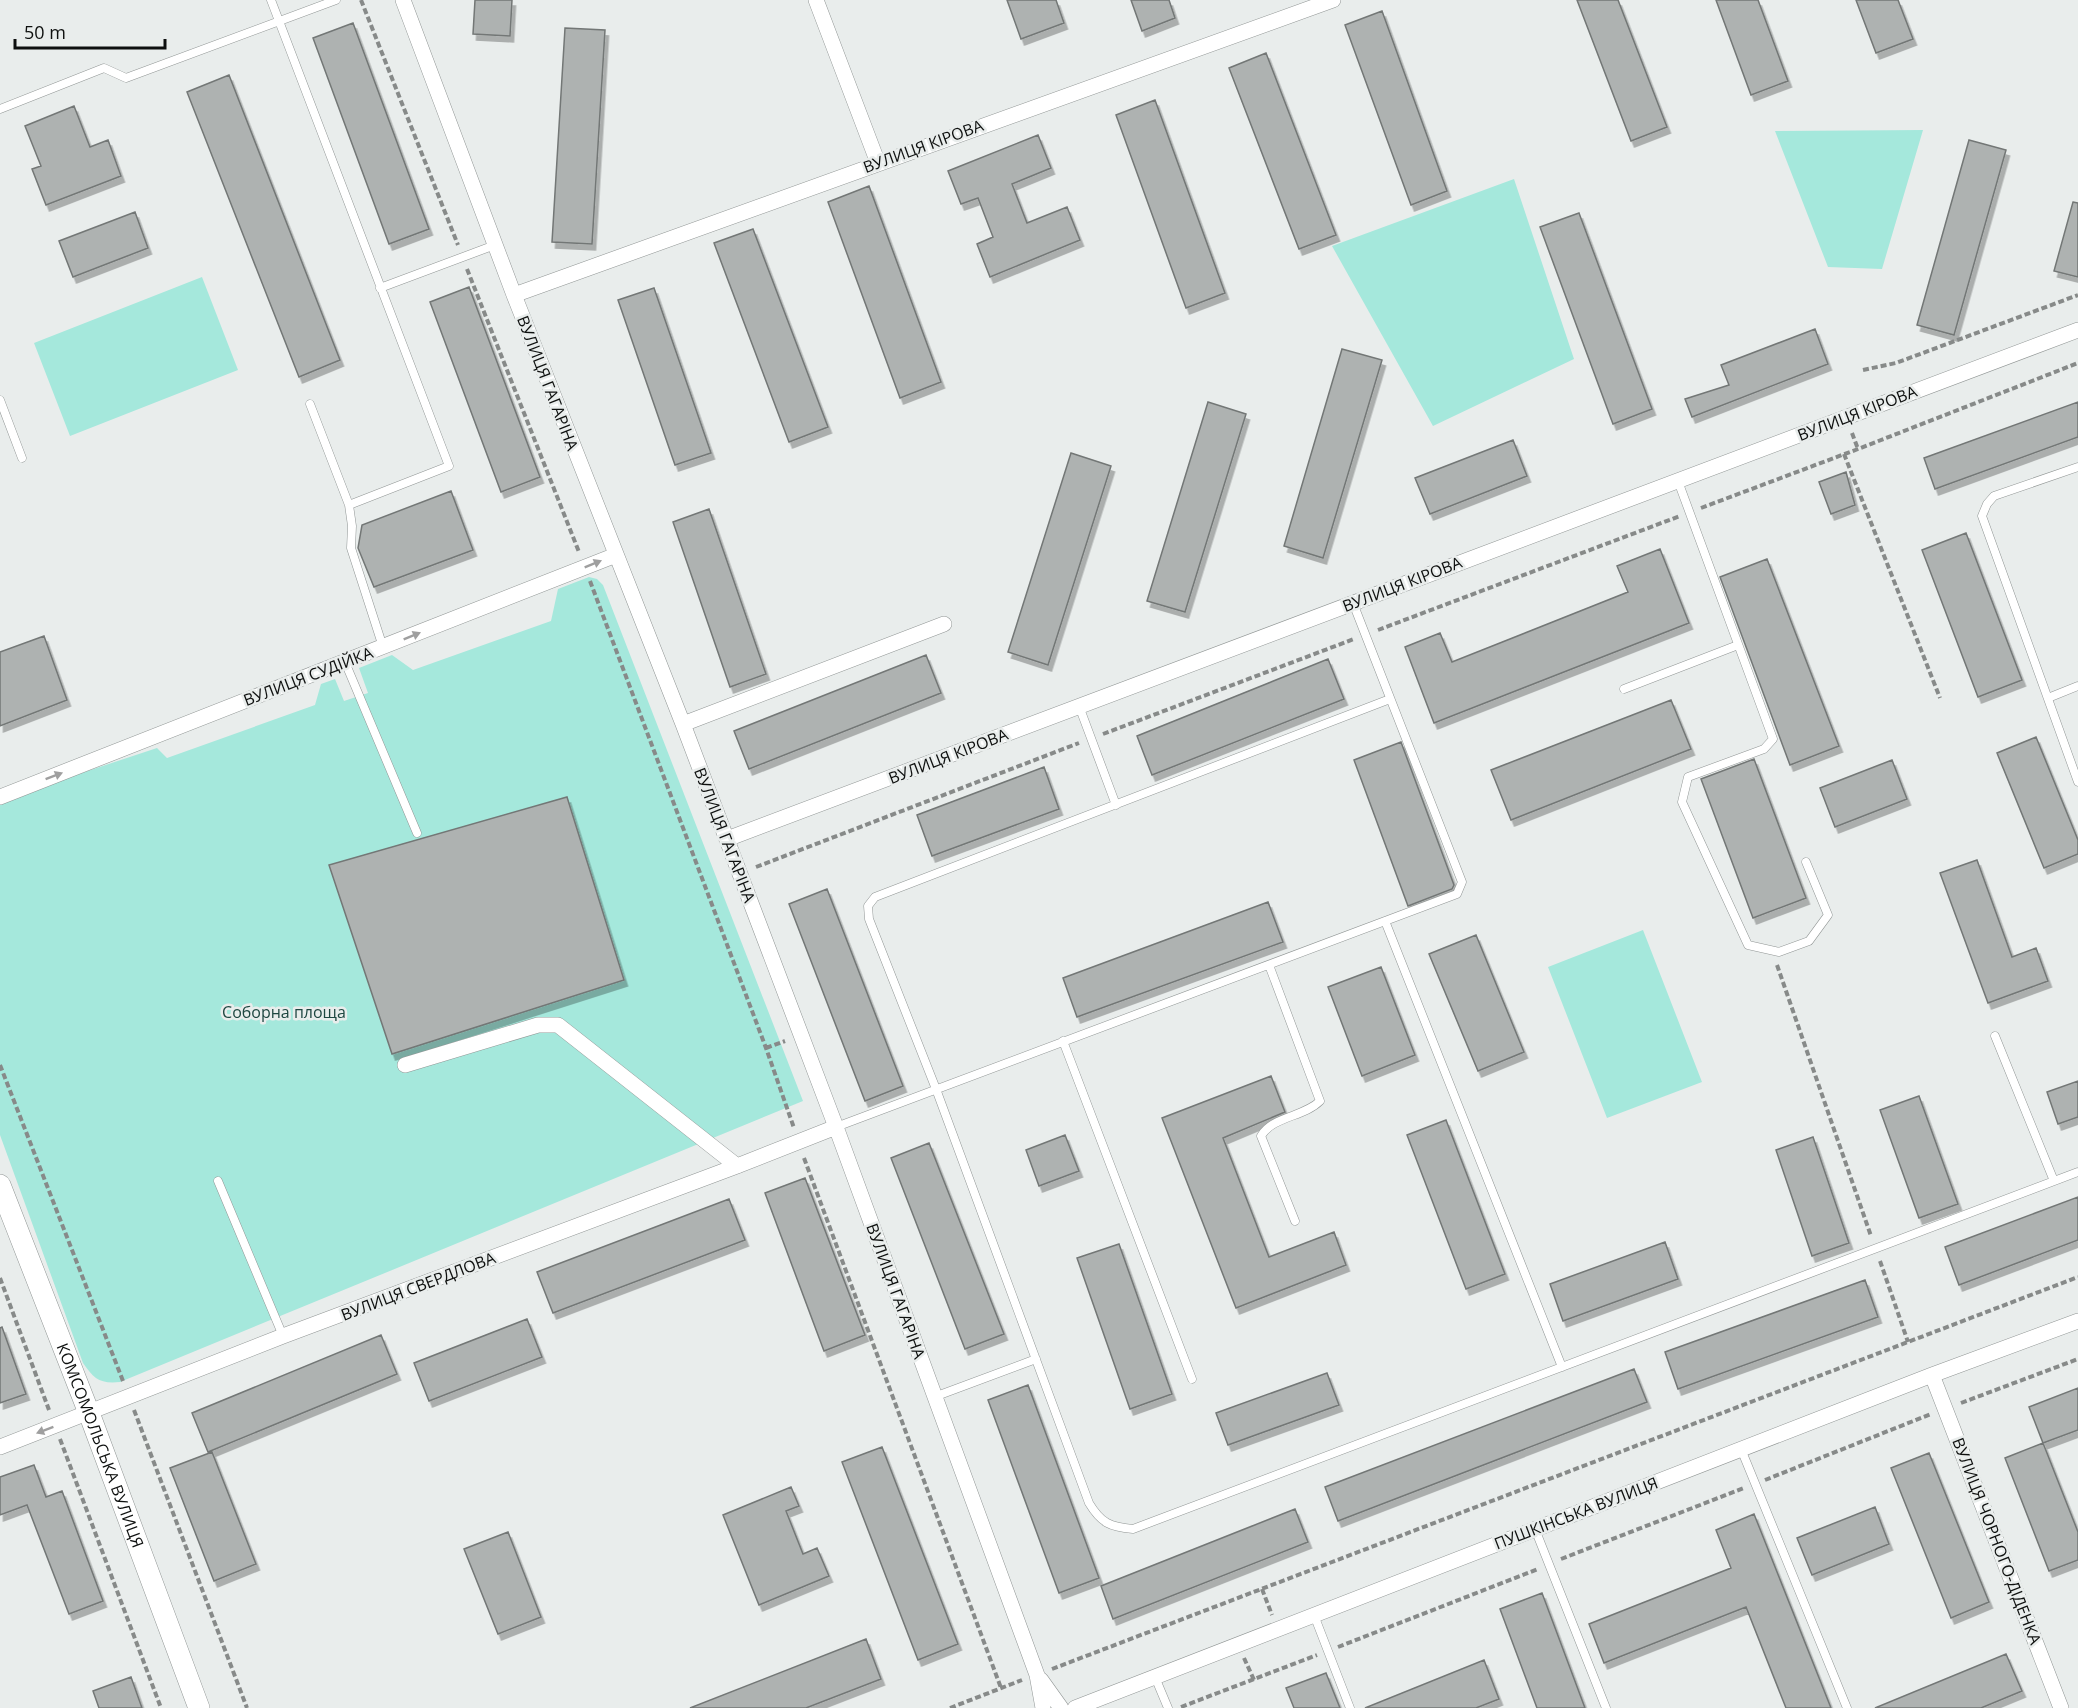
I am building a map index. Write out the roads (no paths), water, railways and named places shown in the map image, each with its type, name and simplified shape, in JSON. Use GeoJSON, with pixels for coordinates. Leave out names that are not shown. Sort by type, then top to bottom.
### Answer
{"type":"FeatureCollection","features":[{"type":"Feature","properties":{"kind":"street","name":"ВУЛИЦЯ ГАГАРІНА"},"geometry":{"type":"LineString","coordinates":[[403,0],[514,295],[683,724],[836,1126],[1037,1675],[1043,1708]]}},
{"type":"Feature","properties":{"kind":"street"},"geometry":{"type":"LineString","coordinates":[[816,0],[878,163]]}},
{"type":"Feature","properties":{"kind":"street","name":"ВУЛИЦЯ КІРОВА"},"geometry":{"type":"LineString","coordinates":[[514,295],[1333,0]]}},
{"type":"Feature","properties":{"kind":"street","name":"ВУЛИЦЯ КІРОВА"},"geometry":{"type":"LineString","coordinates":[[727,839],[2078,330]]}},
{"type":"Feature","properties":{"kind":"street","name":"ВУЛИЦЯ СУДІЙКА"},"geometry":{"type":"LineString","coordinates":[[0,797],[616,555]]}},
{"type":"Feature","properties":{"kind":"street"},"geometry":{"type":"LineString","coordinates":[[683,724],[944,624]]}},
{"type":"Feature","properties":{"kind":"street"},"geometry":{"type":"LineString","coordinates":[[405,1065],[538,1025],[558,1025],[737,1166]]}},
{"type":"Feature","properties":{"kind":"street","name":"ВУЛИЦЯ СВЕРДЛОВА"},"geometry":{"type":"LineString","coordinates":[[0,1447],[283,1336],[737,1166],[836,1126]]}},
{"type":"Feature","properties":{"kind":"street","name":"КОМСОМОЛЬСЬКА ВУЛИЦЯ"},"geometry":{"type":"LineString","coordinates":[[0,1185],[89,1413],[199,1708]]}},
{"type":"Feature","properties":{"kind":"street","name":"ПУШКІНСЬКА ВУЛИЦЯ"},"geometry":{"type":"LineString","coordinates":[[1075,1708],[1932,1375],[2078,1321]]}},
{"type":"Feature","properties":{"kind":"street","name":"ВУЛИЦЯ ЧОРНОГО-ДІДЕНКА"},"geometry":{"type":"LineString","coordinates":[[1932,1375],[2061,1708]]}},
{"type":"Feature","properties":{"kind":"street","name":"ВУЛИЦЯ ГАГАРІНА"},"geometry":{"type":"LineString","coordinates":[[1037,1675],[1061,1708]]}},
{"type":"Feature","properties":{"kind":"lane"},"geometry":{"type":"LineString","coordinates":[[271,0],[448,466],[349,505]]}},
{"type":"Feature","properties":{"kind":"lane"},"geometry":{"type":"LineString","coordinates":[[1,106],[105,68],[126,78],[336,0]]}},
{"type":"Feature","properties":{"kind":"lane"},"geometry":{"type":"LineString","coordinates":[[380,288],[495,245]]}},
{"type":"Feature","properties":{"kind":"lane"},"geometry":{"type":"LineString","coordinates":[[0,400],[22,458]]}},
{"type":"Feature","properties":{"kind":"lane"},"geometry":{"type":"LineString","coordinates":[[310,404],[349,505],[352,526],[351,548],[383,647]]}},
{"type":"Feature","properties":{"kind":"lane"},"geometry":{"type":"LineString","coordinates":[[2078,467],[1994,496],[1987,504],[1982,516],[2078,782]]}},
{"type":"Feature","properties":{"kind":"lane"},"geometry":{"type":"LineString","coordinates":[[1678,481],[1773,739],[1764,749],[1688,777],[1682,802],[1748,945],[1779,952],[1809,941],[1828,915],[1806,862]]}},
{"type":"Feature","properties":{"kind":"lane"},"geometry":{"type":"LineString","coordinates":[[836,1126],[1457,894],[1462,882],[1353,603]]}},
{"type":"Feature","properties":{"kind":"lane"},"geometry":{"type":"LineString","coordinates":[[1624,689],[1738,645]]}},
{"type":"Feature","properties":{"kind":"lane"},"geometry":{"type":"LineString","coordinates":[[345,662],[417,832]]}},
{"type":"Feature","properties":{"kind":"lane"},"geometry":{"type":"LineString","coordinates":[[2048,698],[2078,686]]}},
{"type":"Feature","properties":{"kind":"lane"},"geometry":{"type":"LineString","coordinates":[[1390,699],[875,897],[868,906],[869,919],[936,1089],[1089,1503],[1103,1522],[1119,1528],[1133,1529],[2078,1172]]}},
{"type":"Feature","properties":{"kind":"lane"},"geometry":{"type":"LineString","coordinates":[[1079,706],[1116,805]]}},
{"type":"Feature","properties":{"kind":"lane"},"geometry":{"type":"LineString","coordinates":[[1385,921],[1562,1367]]}},
{"type":"Feature","properties":{"kind":"lane"},"geometry":{"type":"LineString","coordinates":[[1269,965],[1320,1101],[1312,1109],[1272,1125],[1261,1136],[1295,1221]]}},
{"type":"Feature","properties":{"kind":"lane"},"geometry":{"type":"LineString","coordinates":[[1995,1036],[2054,1181]]}},
{"type":"Feature","properties":{"kind":"lane"},"geometry":{"type":"LineString","coordinates":[[1064,1041],[1192,1379]]}},
{"type":"Feature","properties":{"kind":"lane"},"geometry":{"type":"LineString","coordinates":[[218,1181],[283,1336]]}},
{"type":"Feature","properties":{"kind":"lane"},"geometry":{"type":"LineString","coordinates":[[934,1397],[1036,1359]]}},
{"type":"Feature","properties":{"kind":"lane"},"geometry":{"type":"LineString","coordinates":[[1741,1449],[1847,1708]]}},
{"type":"Feature","properties":{"kind":"lane"},"geometry":{"type":"LineString","coordinates":[[1536,1529],[1606,1708]]}},
{"type":"Feature","properties":{"kind":"lane"},"geometry":{"type":"LineString","coordinates":[[1314,1615],[1350,1708]]}},
{"type":"Feature","properties":{"kind":"lane"},"geometry":{"type":"LineString","coordinates":[[1155,1677],[1168,1708]]}},
{"type":"Feature","properties":{"kind":"park label","name":"Соборна площа"},"geometry":{"type":"Point","coordinates":[284,1012]}}]}
